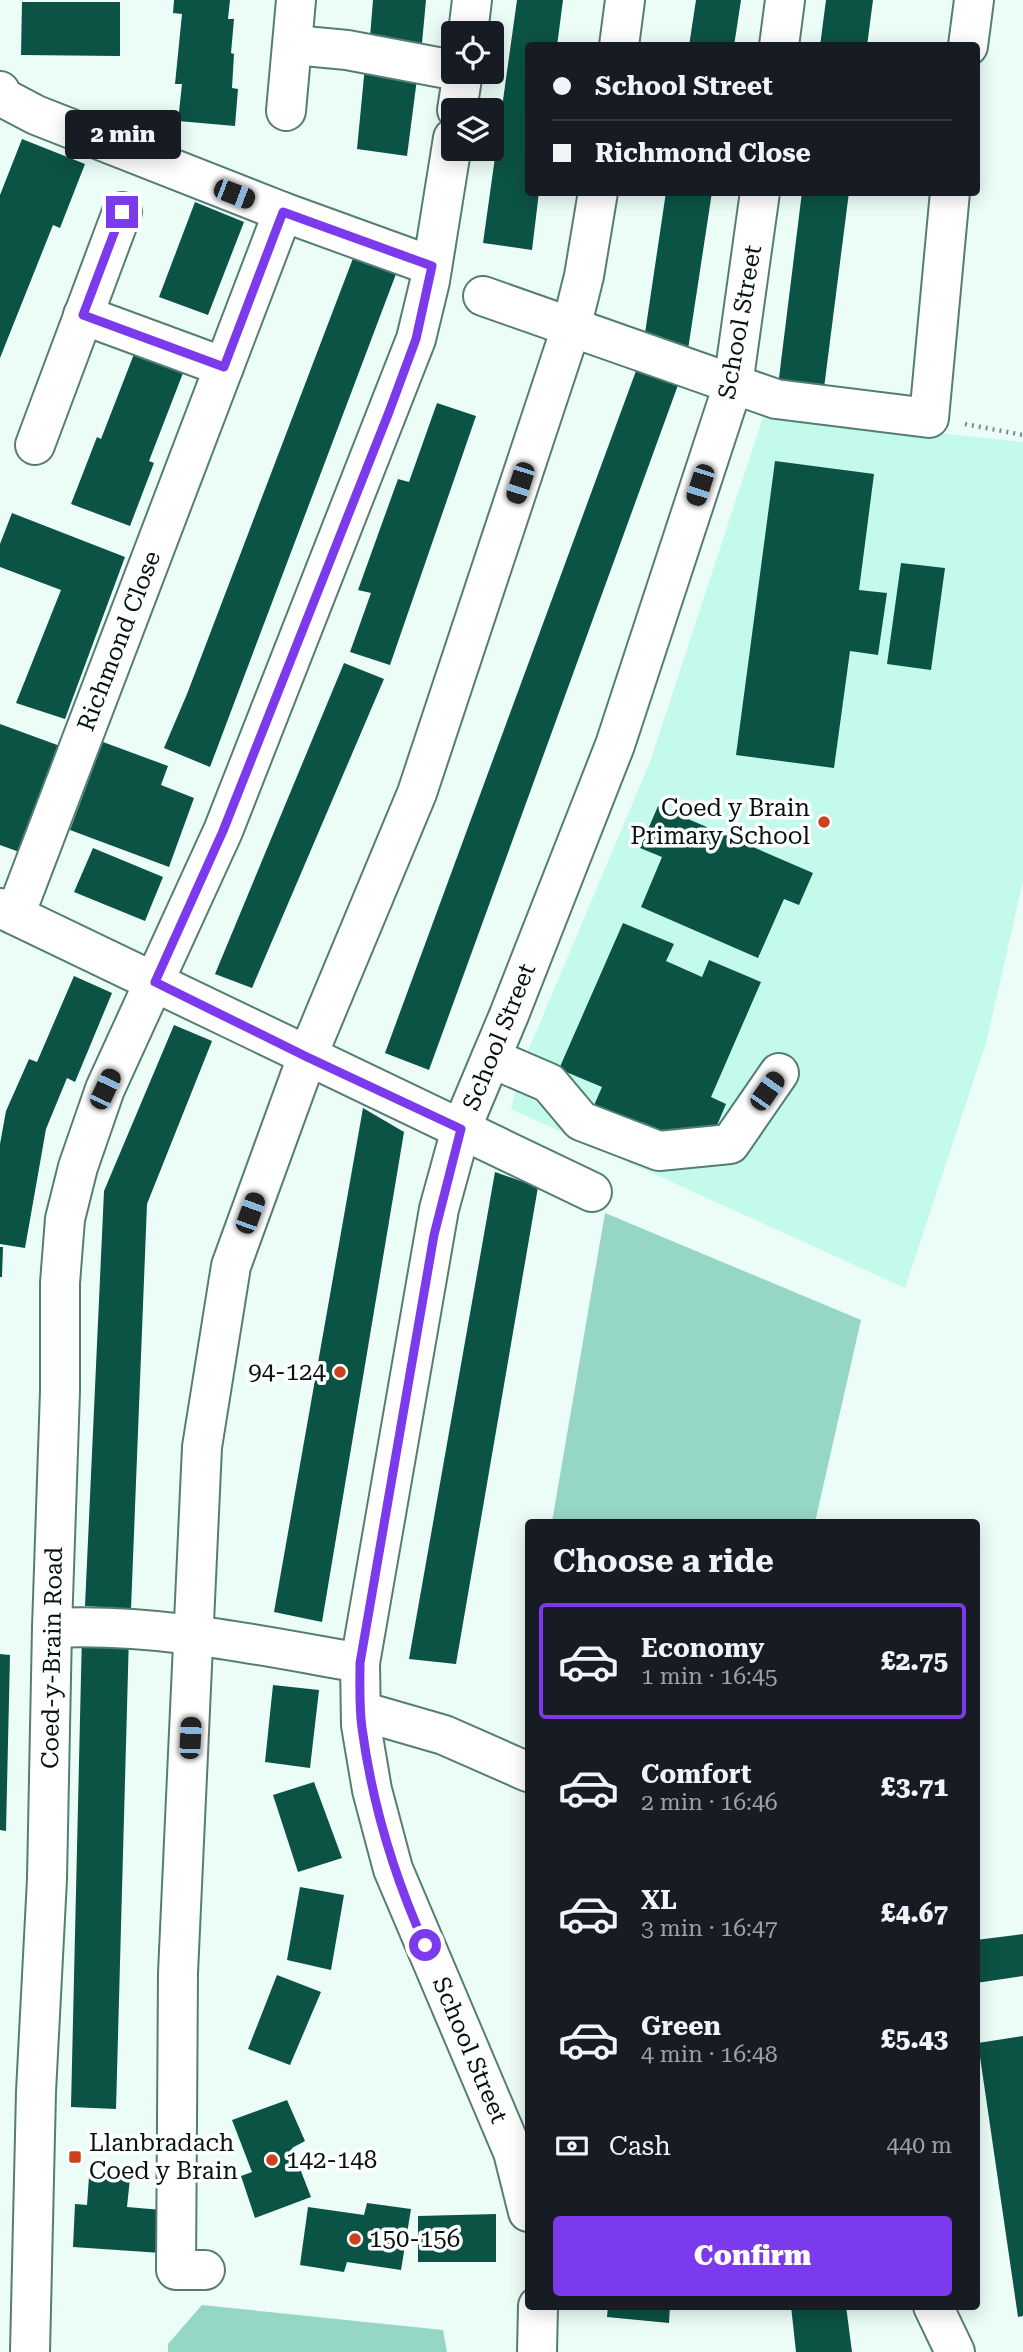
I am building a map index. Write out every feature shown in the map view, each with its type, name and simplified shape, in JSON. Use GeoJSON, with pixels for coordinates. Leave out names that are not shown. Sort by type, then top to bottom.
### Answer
{"type":"FeatureCollection","features":[{"type":"Feature","properties":{"kind":"street"},"geometry":{"type":"LineString","coordinates":[[286,111],[296,0]]}},
{"type":"Feature","properties":{"kind":"street"},"geometry":{"type":"LineString","coordinates":[[469,21],[471,0]]}},
{"type":"Feature","properties":{"kind":"street"},"geometry":{"type":"LineString","coordinates":[[620,42],[625,0]]}},
{"type":"Feature","properties":{"kind":"street"},"geometry":{"type":"LineString","coordinates":[[780,42],[785,0]]}},
{"type":"Feature","properties":{"kind":"street"},"geometry":{"type":"LineString","coordinates":[[969,42],[974,0]]}},
{"type":"Feature","properties":{"kind":"street"},"geometry":{"type":"LineString","coordinates":[[294,45],[347,50],[441,68]]}},
{"type":"Feature","properties":{"kind":"street"},"geometry":{"type":"LineString","coordinates":[[0,91],[2,97],[36,116],[283,212],[432,266]]}},
{"type":"Feature","properties":{"kind":"street","name":"Coed-y-Brain Road"},"geometry":{"type":"LineString","coordinates":[[30,2352],[36,2092],[47,1879],[60,1391],[60,1283],[65,1219],[78,1167],[105,1089],[223,831],[394,400],[416,339],[432,266],[449,161]]}},
{"type":"Feature","properties":{"kind":"street"},"geometry":{"type":"LineString","coordinates":[[205,2270],[176,2270],[178,1973],[202,1447],[231,1265],[307,1057],[417,793],[571,328],[584,276],[597,196]]}},
{"type":"Feature","properties":{"kind":"street","name":"School Street"},"geometry":{"type":"LineString","coordinates":[[525,2200],[513,2152],[393,1869],[372,1790],[361,1711],[360,1663],[434,1235],[461,1129],[615,745],[733,385],[759,196]]}},
{"type":"Feature","properties":{"kind":"street"},"geometry":{"type":"LineString","coordinates":[[483,296],[776,399],[929,418],[950,196]]}},
{"type":"Feature","properties":{"kind":"street"},"geometry":{"type":"LineString","coordinates":[[35,445],[122,212]]}},
{"type":"Feature","properties":{"kind":"street","name":"Richmond Close"},"geometry":{"type":"LineString","coordinates":[[7,911],[283,212]]}},
{"type":"Feature","properties":{"kind":"street"},"geometry":{"type":"LineString","coordinates":[[83,315],[224,367]]}},
{"type":"Feature","properties":{"kind":"street"},"geometry":{"type":"LineString","coordinates":[[7,911],[592,1192]]}},
{"type":"Feature","properties":{"kind":"street"},"geometry":{"type":"LineString","coordinates":[[491,1058],[550,1083],[581,1121],[659,1151],[730,1144],[779,1073]]}},
{"type":"Feature","properties":{"kind":"street"},"geometry":{"type":"LineString","coordinates":[[52,1628],[83,1626],[195,1633],[360,1663]]}},
{"type":"Feature","properties":{"kind":"street"},"geometry":{"type":"LineString","coordinates":[[361,1711],[444,1735],[525,1771]]}},
{"type":"Feature","properties":{"kind":"street"},"geometry":{"type":"LineString","coordinates":[[537,2352],[538,2310]]}},
{"type":"Feature","properties":{"kind":"street"},"geometry":{"type":"LineString","coordinates":[[935,2310],[955,2352]]}},
{"type":"Feature","properties":{"kind":"path"},"geometry":{"type":"LineString","coordinates":[[929,418],[1023,435]]}},
{"type":"Feature","properties":{"kind":"shaded area","name":"Coed y Brain Primary School"},"geometry":{"type":"Polygon","coordinates":[[[764,414],[1023,442],[1023,882],[986,1043],[905,1288],[511,1109],[520,1070],[650,762],[764,414]]]}},
{"type":"Feature","properties":{"kind":"shaded area"},"geometry":{"type":"Polygon","coordinates":[[[605,1213],[861,1320],[816,1519],[553,1519],[605,1213]]]}},
{"type":"Feature","properties":{"kind":"shaded area"},"geometry":{"type":"Polygon","coordinates":[[[202,2305],[443,2330],[447,2352],[168,2352],[168,2344],[202,2305]]]}},
{"type":"Feature","properties":{"kind":"building"},"geometry":{"type":"Polygon","coordinates":[[[174,0],[230,0],[228,19],[234,19],[232,88],[238,89],[235,126],[178,121],[182,84],[175,84],[182,14],[173,13],[174,0]]]}},
{"type":"Feature","properties":{"kind":"building"},"geometry":{"type":"Polygon","coordinates":[[[373,0],[426,0],[422,43],[370,37],[373,0]]]}},
{"type":"Feature","properties":{"kind":"building"},"geometry":{"type":"Polygon","coordinates":[[[517,0],[563,0],[558,42],[525,42],[525,196],[539,196],[532,250],[483,243],[494,161],[504,161],[503,98],[517,0]]]}},
{"type":"Feature","properties":{"kind":"building"},"geometry":{"type":"Polygon","coordinates":[[[696,0],[741,0],[735,42],[690,42],[696,0]]]}},
{"type":"Feature","properties":{"kind":"building"},"geometry":{"type":"Polygon","coordinates":[[[826,0],[873,0],[868,42],[821,42],[826,0]]]}},
{"type":"Feature","properties":{"kind":"building"},"geometry":{"type":"Polygon","coordinates":[[[22,2],[120,2],[120,56],[21,55],[22,2]]]}},
{"type":"Feature","properties":{"kind":"building"},"geometry":{"type":"Polygon","coordinates":[[[365,66],[418,71],[407,156],[357,149],[365,66]]]}},
{"type":"Feature","properties":{"kind":"building"},"geometry":{"type":"Polygon","coordinates":[[[22,139],[85,164],[60,228],[53,225],[0,358],[0,195],[22,139]]]}},
{"type":"Feature","properties":{"kind":"building"},"geometry":{"type":"Polygon","coordinates":[[[665,196],[711,196],[687,356],[644,340],[665,196]]]}},
{"type":"Feature","properties":{"kind":"building"},"geometry":{"type":"Polygon","coordinates":[[[802,196],[848,196],[823,396],[778,386],[802,196]]]}},
{"type":"Feature","properties":{"kind":"building"},"geometry":{"type":"Polygon","coordinates":[[[195,202],[244,222],[208,315],[159,297],[195,202]]]}},
{"type":"Feature","properties":{"kind":"building"},"geometry":{"type":"Polygon","coordinates":[[[355,253],[399,266],[210,767],[164,748],[355,253]]]}},
{"type":"Feature","properties":{"kind":"building"},"geometry":{"type":"Polygon","coordinates":[[[134,354],[183,373],[149,461],[154,463],[130,526],[71,504],[97,437],[101,439],[134,354]]]}},
{"type":"Feature","properties":{"kind":"building"},"geometry":{"type":"Polygon","coordinates":[[[640,360],[682,374],[429,1070],[385,1053],[640,360]]]}},
{"type":"Feature","properties":{"kind":"building"},"geometry":{"type":"Polygon","coordinates":[[[437,403],[476,416],[390,665],[350,652],[371,593],[358,590],[398,479],[409,482],[437,403]]]}},
{"type":"Feature","properties":{"kind":"building"},"geometry":{"type":"Polygon","coordinates":[[[775,461],[874,474],[859,590],[887,593],[878,655],[850,651],[834,768],[736,755],[775,461]]]}},
{"type":"Feature","properties":{"kind":"building"},"geometry":{"type":"Polygon","coordinates":[[[12,513],[125,557],[65,719],[16,703],[61,590],[0,567],[0,544],[12,513]]]}},
{"type":"Feature","properties":{"kind":"building"},"geometry":{"type":"Polygon","coordinates":[[[901,563],[945,568],[931,670],[887,664],[901,563]]]}},
{"type":"Feature","properties":{"kind":"building"},"geometry":{"type":"Polygon","coordinates":[[[344,663],[384,679],[252,988],[215,974],[344,663]]]}},
{"type":"Feature","properties":{"kind":"building"},"geometry":{"type":"Polygon","coordinates":[[[0,724],[60,746],[22,853],[0,845],[0,724]]]}},
{"type":"Feature","properties":{"kind":"building"},"geometry":{"type":"Polygon","coordinates":[[[103,742],[168,766],[161,785],[194,798],[169,867],[70,830],[103,742]]]}},
{"type":"Feature","properties":{"kind":"building"},"geometry":{"type":"Polygon","coordinates":[[[658,806],[813,873],[799,905],[784,899],[758,958],[641,907],[662,857],[640,848],[658,806]]]}},
{"type":"Feature","properties":{"kind":"building"},"geometry":{"type":"Polygon","coordinates":[[[93,848],[163,877],[145,921],[74,892],[93,848]]]}},
{"type":"Feature","properties":{"kind":"building"},"geometry":{"type":"Polygon","coordinates":[[[623,923],[674,944],[666,961],[702,977],[709,960],[761,982],[711,1097],[726,1104],[710,1142],[686,1141],[642,1122],[638,1130],[592,1110],[602,1087],[559,1069],[623,923]]]}},
{"type":"Feature","properties":{"kind":"building"},"geometry":{"type":"Polygon","coordinates":[[[74,976],[112,993],[75,1082],[67,1078],[46,1129],[25,1248],[0,1244],[0,1144],[6,1111],[29,1059],[37,1062],[74,976]]]}},
{"type":"Feature","properties":{"kind":"building"},"geometry":{"type":"Polygon","coordinates":[[[174,1025],[212,1041],[147,1204],[131,1609],[85,1606],[104,1191],[174,1025]]]}},
{"type":"Feature","properties":{"kind":"building","name":"94-124"},"geometry":{"type":"Polygon","coordinates":[[[363,1108],[404,1132],[322,1622],[274,1612],[363,1108]]]}},
{"type":"Feature","properties":{"kind":"building"},"geometry":{"type":"Polygon","coordinates":[[[495,1172],[538,1187],[456,1664],[409,1659],[495,1172]]]}},
{"type":"Feature","properties":{"kind":"building"},"geometry":{"type":"Polygon","coordinates":[[[0,1247],[3,1247],[2,1277],[0,1277],[0,1247]]]}},
{"type":"Feature","properties":{"kind":"building"},"geometry":{"type":"Polygon","coordinates":[[[82,1633],[129,1635],[116,2109],[71,2107],[82,1633]]]}},
{"type":"Feature","properties":{"kind":"building"},"geometry":{"type":"Polygon","coordinates":[[[0,1654],[10,1655],[6,1831],[0,1830],[0,1654]]]}},
{"type":"Feature","properties":{"kind":"building"},"geometry":{"type":"Polygon","coordinates":[[[273,1685],[319,1690],[310,1768],[265,1762],[273,1685]]]}},
{"type":"Feature","properties":{"kind":"building"},"geometry":{"type":"Polygon","coordinates":[[[314,1782],[342,1858],[298,1872],[273,1795],[314,1782]]]}},
{"type":"Feature","properties":{"kind":"building"},"geometry":{"type":"Polygon","coordinates":[[[300,1887],[344,1895],[331,1970],[287,1960],[300,1887]]]}},
{"type":"Feature","properties":{"kind":"building"},"geometry":{"type":"Polygon","coordinates":[[[1023,1934],[1023,1976],[980,1982],[980,1939],[1023,1934]]]}},
{"type":"Feature","properties":{"kind":"building"},"geometry":{"type":"Polygon","coordinates":[[[277,1975],[321,1992],[290,2065],[248,2049],[277,1975]]]}},
{"type":"Feature","properties":{"kind":"building"},"geometry":{"type":"Polygon","coordinates":[[[1023,2036],[1023,2316],[1018,2317],[980,2057],[980,2043],[1023,2036]]]}},
{"type":"Feature","properties":{"kind":"building","name":"142-148"},"geometry":{"type":"Polygon","coordinates":[[[287,2100],[305,2141],[292,2148],[311,2197],[255,2218],[241,2176],[252,2172],[232,2120],[287,2100]]]}},
{"type":"Feature","properties":{"kind":"building"},"geometry":{"type":"Polygon","coordinates":[[[89,2177],[130,2178],[127,2207],[162,2210],[161,2253],[73,2247],[75,2204],[87,2205],[89,2177]]]}},
{"type":"Feature","properties":{"kind":"building","name":"150-156"},"geometry":{"type":"Polygon","coordinates":[[[367,2203],[411,2209],[401,2270],[347,2262],[344,2272],[300,2265],[308,2207],[364,2215],[367,2203]]]}},
{"type":"Feature","properties":{"kind":"building"},"geometry":{"type":"Polygon","coordinates":[[[496,2214],[496,2262],[418,2262],[418,2216],[496,2214]]]}},
{"type":"Feature","properties":{"kind":"building"},"geometry":{"type":"Polygon","coordinates":[[[608,2310],[670,2310],[669,2323],[607,2317],[608,2310]]]}},
{"type":"Feature","properties":{"kind":"building"},"geometry":{"type":"Polygon","coordinates":[[[791,2310],[847,2310],[852,2352],[796,2352],[791,2310]]]}},
{"type":"Feature","properties":{"kind":"place","name":"Coed y Brain Primary School"},"geometry":{"type":"Point","coordinates":[824,822]}},
{"type":"Feature","properties":{"kind":"place","name":"94-124"},"geometry":{"type":"Point","coordinates":[340,1372]}},
{"type":"Feature","properties":{"kind":"place","name":"Llanbradach Coed y Brain"},"geometry":{"type":"Point","coordinates":[75,2157]}},
{"type":"Feature","properties":{"kind":"place","name":"142-148"},"geometry":{"type":"Point","coordinates":[272,2160]}},
{"type":"Feature","properties":{"kind":"place","name":"150-156"},"geometry":{"type":"Point","coordinates":[355,2239]}},
{"type":"Feature","properties":{"kind":"route"},"geometry":{"type":"LineString","coordinates":[[122,212],[83,315],[224,367],[283,212],[432,266],[416,339],[389,412],[223,831],[155,982],[461,1129],[434,1235],[360,1663],[361,1725],[372,1790],[393,1869],[425,1945]]}}]}
